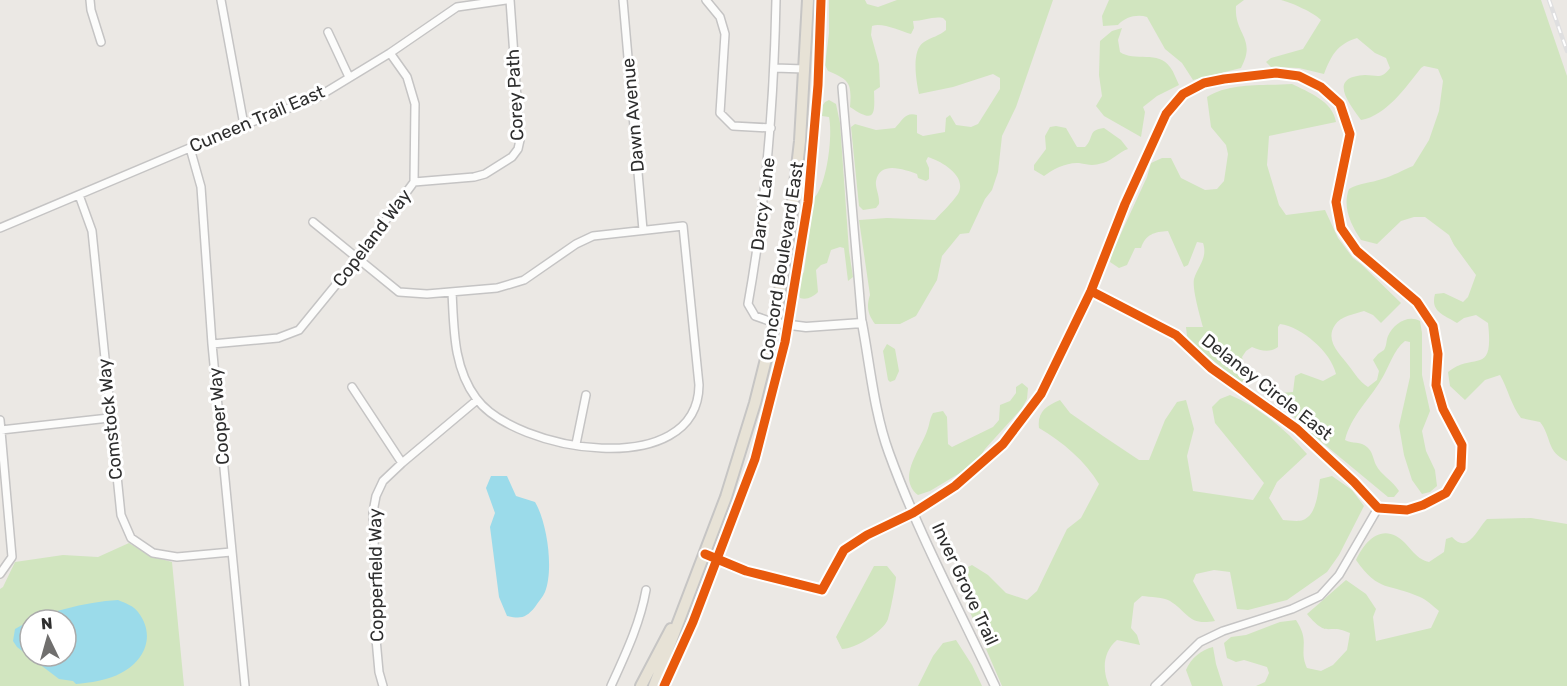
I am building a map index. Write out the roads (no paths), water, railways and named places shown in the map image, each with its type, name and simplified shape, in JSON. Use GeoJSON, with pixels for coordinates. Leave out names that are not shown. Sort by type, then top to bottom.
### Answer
{"type":"FeatureCollection","features":[{"type":"Feature","properties":{"kind":"main road","name":"Concord Boulevard East"},"geometry":{"type":"LineString","coordinates":[[679,616],[705,554],[749,423],[775,323],[796,178],[808,0]]}},
{"type":"Feature","properties":{"kind":"main road"},"geometry":{"type":"LineString","coordinates":[[641,686],[664,639],[679,616]]}},
{"type":"Feature","properties":{"kind":"main road"},"geometry":{"type":"LineString","coordinates":[[654,686],[679,616]]}},
{"type":"Feature","properties":{"kind":"street"},"geometry":{"type":"LineString","coordinates":[[90,0],[101,42]]}},
{"type":"Feature","properties":{"kind":"street"},"geometry":{"type":"LineString","coordinates":[[221,0],[244,125]]}},
{"type":"Feature","properties":{"kind":"street","name":"Cuneen Trail East"},"geometry":{"type":"LineString","coordinates":[[0,228],[244,125],[316,98],[390,53],[457,7],[508,0]]}},
{"type":"Feature","properties":{"kind":"street","name":"Corey Path"},"geometry":{"type":"LineString","coordinates":[[414,182],[485,174],[512,157],[518,149],[520,140],[508,0]]}},
{"type":"Feature","properties":{"kind":"street","name":"Dawn Avenue"},"geometry":{"type":"LineString","coordinates":[[623,0],[643,230]]}},
{"type":"Feature","properties":{"kind":"street"},"geometry":{"type":"LineString","coordinates":[[706,0],[720,17],[725,34],[720,113],[733,126],[771,128]]}},
{"type":"Feature","properties":{"kind":"street","name":"Darcy Lane"},"geometry":{"type":"LineString","coordinates":[[775,323],[755,316],[748,304],[762,220],[771,128],[776,0]]}},
{"type":"Feature","properties":{"kind":"street"},"geometry":{"type":"LineString","coordinates":[[328,32],[350,77]]}},
{"type":"Feature","properties":{"kind":"street","name":"Copeland Way"},"geometry":{"type":"LineString","coordinates":[[212,344],[278,338],[299,330],[357,259],[414,182],[415,104],[407,76],[390,53]]}},
{"type":"Feature","properties":{"kind":"street"},"geometry":{"type":"LineString","coordinates":[[774,68],[805,69]]}},
{"type":"Feature","properties":{"kind":"street"},"geometry":{"type":"LineString","coordinates":[[705,554],[746,571],[822,590],[844,550],[867,535],[913,513],[955,486],[1003,444],[1041,394],[1091,291],[1125,204],[1162,123],[1183,94],[1204,83],[1224,79],[1276,73],[1299,75],[1321,87],[1340,104],[1350,134],[1336,202],[1341,228],[1357,250],[1417,302],[1433,326],[1438,354],[1436,385],[1443,409],[1462,445],[1461,468],[1446,493],[1423,505],[1407,510],[1378,508],[1339,575],[1320,596],[1292,609],[1223,631],[1200,642],[1155,686]]}},
{"type":"Feature","properties":{"kind":"street","name":"Inver Grove Trail"},"geometry":{"type":"LineString","coordinates":[[842,87],[862,322],[880,422],[888,451],[913,513],[995,686]]}},
{"type":"Feature","properties":{"kind":"street","name":"Cooper Way"},"geometry":{"type":"LineString","coordinates":[[190,148],[201,187],[212,344],[245,686]]}},
{"type":"Feature","properties":{"kind":"street","name":"Comstock Way"},"geometry":{"type":"LineString","coordinates":[[79,195],[92,231],[109,418],[121,516],[131,538],[153,553],[177,557],[231,552]]}},
{"type":"Feature","properties":{"kind":"street"},"geometry":{"type":"LineString","coordinates":[[313,222],[399,292],[427,294],[497,288],[524,280],[576,244],[593,236],[683,226],[699,385],[697,401],[691,416],[675,434],[644,446],[619,448],[576,444],[520,431],[505,423],[477,400],[468,384],[458,362],[452,292]]}},
{"type":"Feature","properties":{"kind":"street","name":"Delaney Circle East"},"geometry":{"type":"LineString","coordinates":[[1091,291],[1176,335],[1211,368],[1297,429],[1354,482],[1378,508]]}},
{"type":"Feature","properties":{"kind":"street"},"geometry":{"type":"LineString","coordinates":[[775,323],[806,327],[862,322]]}},
{"type":"Feature","properties":{"kind":"street"},"geometry":{"type":"LineString","coordinates":[[352,387],[402,463]]}},
{"type":"Feature","properties":{"kind":"street"},"geometry":{"type":"LineString","coordinates":[[576,444],[586,395]]}},
{"type":"Feature","properties":{"kind":"street","name":"Copperfield Way"},"geometry":{"type":"LineString","coordinates":[[383,686],[379,672],[376,639],[373,512],[376,496],[383,482],[402,463],[477,400]]}},
{"type":"Feature","properties":{"kind":"street"},"geometry":{"type":"LineString","coordinates":[[1,430],[109,418]]}},
{"type":"Feature","properties":{"kind":"street"},"geometry":{"type":"LineString","coordinates":[[0,420],[12,557],[0,574]]}},
{"type":"Feature","properties":{"kind":"street"},"geometry":{"type":"LineString","coordinates":[[611,686],[643,609],[646,590]]}},
{"type":"Feature","properties":{"kind":"water"},"geometry":{"type":"Polygon","coordinates":[[[491,476],[507,476],[516,496],[535,502],[546,533],[549,559],[548,582],[542,598],[532,611],[523,617],[507,616],[499,597],[490,527],[495,513],[486,488],[491,476]]]}},
{"type":"Feature","properties":{"kind":"water"},"geometry":{"type":"Polygon","coordinates":[[[118,600],[134,608],[143,621],[147,638],[142,654],[136,662],[116,675],[99,681],[76,684],[73,681],[59,679],[45,668],[78,668],[78,608],[70,608],[118,600]]]}},
{"type":"Feature","properties":{"kind":"water"},"geometry":{"type":"Polygon","coordinates":[[[18,627],[18,648],[13,641],[15,629],[18,627]]]}},
{"type":"Feature","properties":{"kind":"railway"},"geometry":{"type":"LineString","coordinates":[[1549,0],[1567,51]]}}]}
